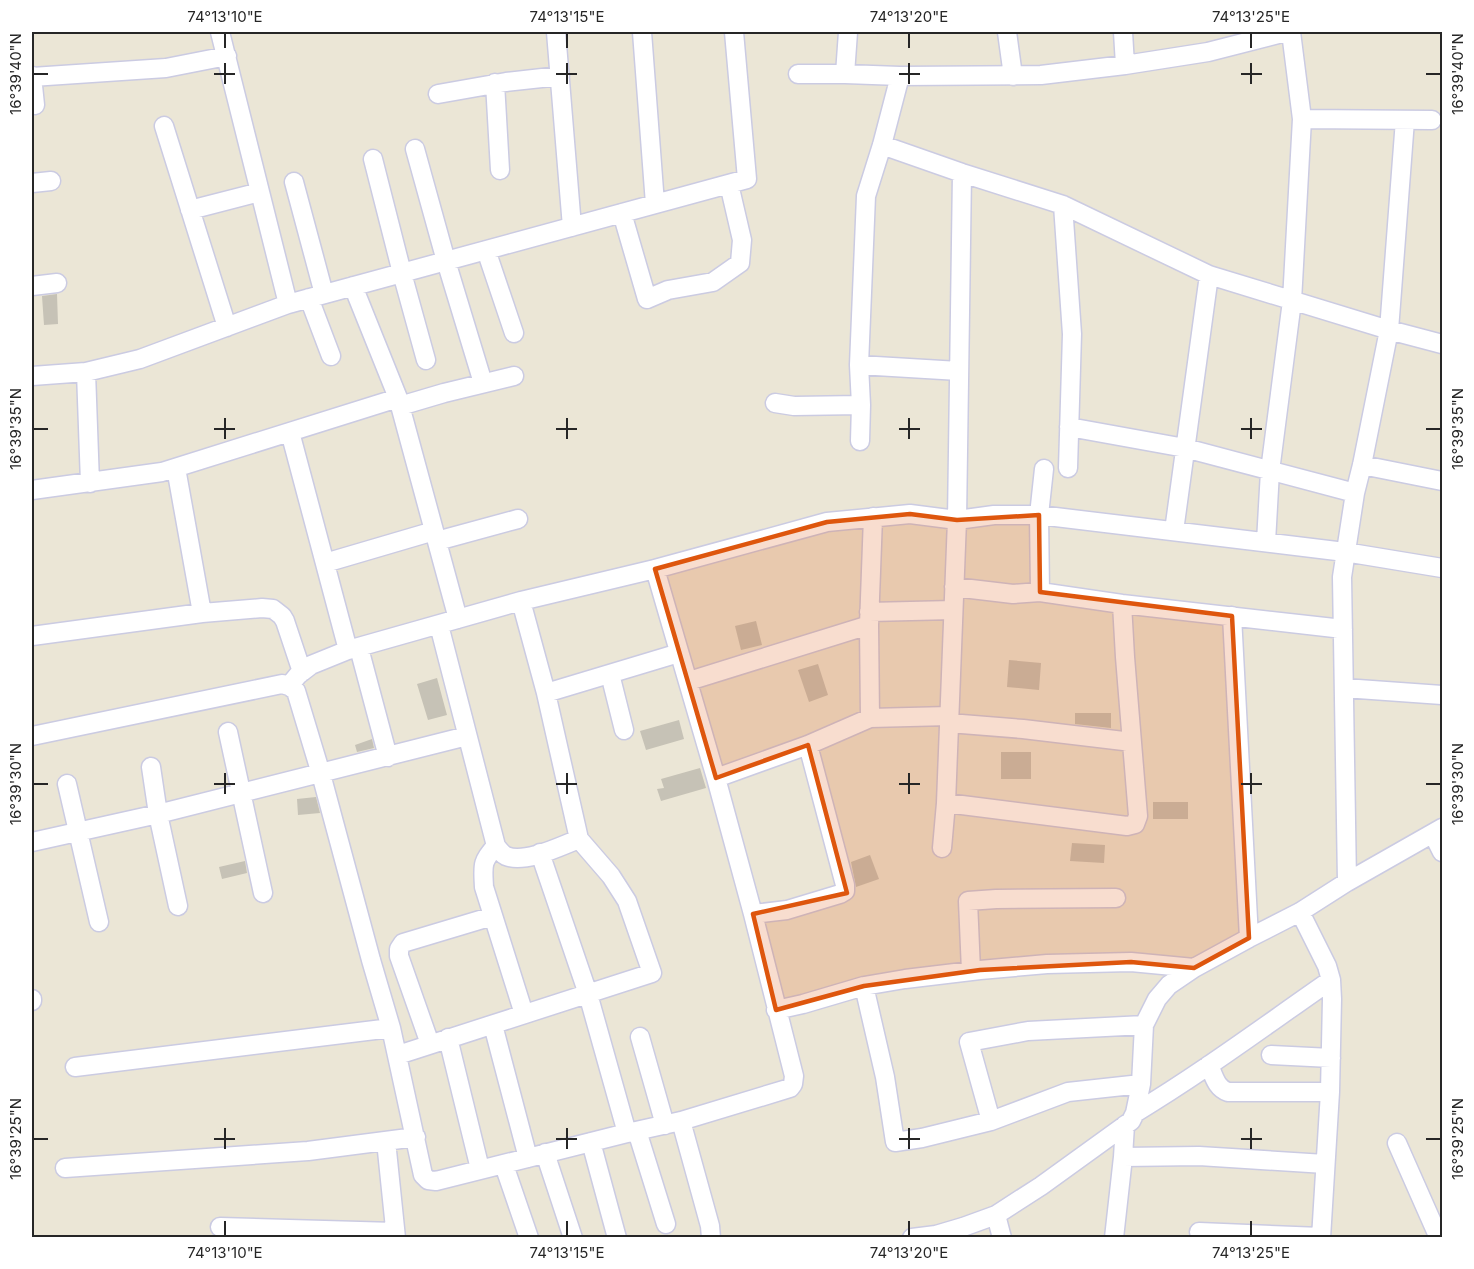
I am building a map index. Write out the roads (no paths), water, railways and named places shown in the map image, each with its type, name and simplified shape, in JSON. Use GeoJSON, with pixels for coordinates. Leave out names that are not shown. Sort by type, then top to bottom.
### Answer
{"type":"FeatureCollection","features":[{"type":"Feature","properties":{"kind":"street"},"geometry":{"type":"LineString","coordinates":[[220,32],[288,304]]}},
{"type":"Feature","properties":{"kind":"street"},"geometry":{"type":"LineString","coordinates":[[556,32],[572,226]]}},
{"type":"Feature","properties":{"kind":"street"},"geometry":{"type":"LineString","coordinates":[[642,32],[655,204]]}},
{"type":"Feature","properties":{"kind":"street"},"geometry":{"type":"LineString","coordinates":[[32,376],[86,372],[140,359],[288,304],[747,179],[734,32]]}},
{"type":"Feature","properties":{"kind":"street"},"geometry":{"type":"LineString","coordinates":[[845,74],[848,32]]}},
{"type":"Feature","properties":{"kind":"street"},"geometry":{"type":"LineString","coordinates":[[1007,32],[1012,76]]}},
{"type":"Feature","properties":{"kind":"street"},"geometry":{"type":"LineString","coordinates":[[1124,32],[1125,66]]}},
{"type":"Feature","properties":{"kind":"street"},"geometry":{"type":"LineString","coordinates":[[798,74],[1041,75],[1125,66],[1208,52],[1286,32]]}},
{"type":"Feature","properties":{"kind":"street"},"geometry":{"type":"LineString","coordinates":[[1266,542],[1270,471],[1292,301],[1302,119],[1291,32]]}},
{"type":"Feature","properties":{"kind":"street"},"geometry":{"type":"LineString","coordinates":[[35,105],[32,77],[166,68],[226,56]]}},
{"type":"Feature","properties":{"kind":"street"},"geometry":{"type":"LineString","coordinates":[[438,94],[495,83],[560,76]]}},
{"type":"Feature","properties":{"kind":"street"},"geometry":{"type":"LineString","coordinates":[[861,441],[859,365],[866,196],[900,76]]}},
{"type":"Feature","properties":{"kind":"street"},"geometry":{"type":"LineString","coordinates":[[495,83],[500,170]]}},
{"type":"Feature","properties":{"kind":"street"},"geometry":{"type":"LineString","coordinates":[[1302,119],[1432,120]]}},
{"type":"Feature","properties":{"kind":"street"},"geometry":{"type":"LineString","coordinates":[[1347,882],[1342,578],[1354,493],[1362,465],[1389,330],[1405,120]]}},
{"type":"Feature","properties":{"kind":"street"},"geometry":{"type":"LineString","coordinates":[[164,126],[226,327]]}},
{"type":"Feature","properties":{"kind":"street"},"geometry":{"type":"LineString","coordinates":[[882,145],[1063,205],[1209,275],[1389,330],[1443,344]]}},
{"type":"Feature","properties":{"kind":"street"},"geometry":{"type":"LineString","coordinates":[[415,149],[483,383]]}},
{"type":"Feature","properties":{"kind":"street"},"geometry":{"type":"LineString","coordinates":[[373,159],[426,360]]}},
{"type":"Feature","properties":{"kind":"street"},"geometry":{"type":"LineString","coordinates":[[942,848],[946,803],[957,520],[962,173]]}},
{"type":"Feature","properties":{"kind":"street"},"geometry":{"type":"LineString","coordinates":[[32,183],[51,181]]}},
{"type":"Feature","properties":{"kind":"street"},"geometry":{"type":"LineString","coordinates":[[294,182],[317,296],[332,356]]}},
{"type":"Feature","properties":{"kind":"street"},"geometry":{"type":"LineString","coordinates":[[622,213],[647,299],[668,290],[713,282],[740,263],[742,240],[729,184]]}},
{"type":"Feature","properties":{"kind":"street"},"geometry":{"type":"LineString","coordinates":[[190,210],[260,192]]}},
{"type":"Feature","properties":{"kind":"street"},"geometry":{"type":"LineString","coordinates":[[1063,205],[1072,334],[1068,468]]}},
{"type":"Feature","properties":{"kind":"street"},"geometry":{"type":"LineString","coordinates":[[486,250],[514,333]]}},
{"type":"Feature","properties":{"kind":"street"},"geometry":{"type":"LineString","coordinates":[[1174,531],[1209,275]]}},
{"type":"Feature","properties":{"kind":"street"},"geometry":{"type":"LineString","coordinates":[[32,286],[57,283]]}},
{"type":"Feature","properties":{"kind":"street"},"geometry":{"type":"LineString","coordinates":[[353,286],[399,402],[458,619]]}},
{"type":"Feature","properties":{"kind":"street"},"geometry":{"type":"LineString","coordinates":[[859,365],[959,371]]}},
{"type":"Feature","properties":{"kind":"street"},"geometry":{"type":"LineString","coordinates":[[86,372],[90,483]]}},
{"type":"Feature","properties":{"kind":"street"},"geometry":{"type":"LineString","coordinates":[[32,490],[162,472],[290,432],[399,402],[514,376]]}},
{"type":"Feature","properties":{"kind":"street"},"geometry":{"type":"LineString","coordinates":[[776,403],[794,406],[861,405]]}},
{"type":"Feature","properties":{"kind":"street"},"geometry":{"type":"LineString","coordinates":[[1070,427],[1185,448],[1354,493]]}},
{"type":"Feature","properties":{"kind":"street"},"geometry":{"type":"LineString","coordinates":[[290,432],[325,563],[388,757]]}},
{"type":"Feature","properties":{"kind":"street"},"geometry":{"type":"LineString","coordinates":[[1362,465],[1443,481]]}},
{"type":"Feature","properties":{"kind":"street"},"geometry":{"type":"LineString","coordinates":[[176,468],[202,613]]}},
{"type":"Feature","properties":{"kind":"street"},"geometry":{"type":"LineString","coordinates":[[1040,592],[1039,515],[1044,469]]}},
{"type":"Feature","properties":{"kind":"street"},"geometry":{"type":"LineString","coordinates":[[289,686],[311,665],[353,649],[521,601],[655,569],[827,522],[873,517],[910,514],[957,520],[994,515],[1039,515],[1345,552],[1443,568]]}},
{"type":"Feature","properties":{"kind":"street"},"geometry":{"type":"LineString","coordinates":[[870,718],[869,619],[873,517]]}},
{"type":"Feature","properties":{"kind":"street"},"geometry":{"type":"LineString","coordinates":[[325,563],[518,519]]}},
{"type":"Feature","properties":{"kind":"street"},"geometry":{"type":"LineString","coordinates":[[32,736],[282,684],[289,686],[296,692],[321,774],[391,1028],[423,1175],[428,1180],[436,1181],[673,1123],[790,1088],[794,1084],[794,1076],[716,778],[655,569]]}},
{"type":"Feature","properties":{"kind":"street"},"geometry":{"type":"LineString","coordinates":[[954,587],[1013,594],[1040,592],[1122,604],[1343,629]]}},
{"type":"Feature","properties":{"kind":"street"},"geometry":{"type":"LineString","coordinates":[[398,1055],[652,973],[627,901],[611,876],[579,840],[546,693],[521,601]]}},
{"type":"Feature","properties":{"kind":"street"},"geometry":{"type":"LineString","coordinates":[[946,803],[1127,826],[1135,824],[1138,816],[1122,604]]}},
{"type":"Feature","properties":{"kind":"street"},"geometry":{"type":"LineString","coordinates":[[32,636],[202,613],[273,609],[285,621],[302,672]]}},
{"type":"Feature","properties":{"kind":"street"},"geometry":{"type":"LineString","coordinates":[[688,681],[869,619],[953,610]]}},
{"type":"Feature","properties":{"kind":"street"},"geometry":{"type":"LineString","coordinates":[[1232,616],[1249,938]]}},
{"type":"Feature","properties":{"kind":"street"},"geometry":{"type":"LineString","coordinates":[[439,625],[496,846],[504,856],[519,859],[579,840]]}},
{"type":"Feature","properties":{"kind":"street"},"geometry":{"type":"LineString","coordinates":[[546,693],[679,653]]}},
{"type":"Feature","properties":{"kind":"street"},"geometry":{"type":"LineString","coordinates":[[610,674],[624,730]]}},
{"type":"Feature","properties":{"kind":"street"},"geometry":{"type":"LineString","coordinates":[[1344,688],[1443,695]]}},
{"type":"Feature","properties":{"kind":"street"},"geometry":{"type":"LineString","coordinates":[[716,778],[807,745],[870,718],[949,719],[1132,742]]}},
{"type":"Feature","properties":{"kind":"street"},"geometry":{"type":"LineString","coordinates":[[228,732],[264,893]]}},
{"type":"Feature","properties":{"kind":"street"},"geometry":{"type":"LineString","coordinates":[[32,842],[241,794],[468,736]]}},
{"type":"Feature","properties":{"kind":"street"},"geometry":{"type":"LineString","coordinates":[[753,914],[787,910],[845,891],[807,745]]}},
{"type":"Feature","properties":{"kind":"street"},"geometry":{"type":"LineString","coordinates":[[151,767],[158,814],[178,906]]}},
{"type":"Feature","properties":{"kind":"street"},"geometry":{"type":"LineString","coordinates":[[67,784],[99,922]]}},
{"type":"Feature","properties":{"kind":"street"},"geometry":{"type":"LineString","coordinates":[[1114,1238],[1123,1157],[1130,1119],[1141,1084],[1144,1024],[1157,999],[1169,985],[1194,968],[1300,912],[1347,882],[1438,831],[1443,852]]}},
{"type":"Feature","properties":{"kind":"street"},"geometry":{"type":"LineString","coordinates":[[496,846],[483,865],[483,887],[524,1014]]}},
{"type":"Feature","properties":{"kind":"street"},"geometry":{"type":"LineString","coordinates":[[540,853],[632,1132],[666,1224]]}},
{"type":"Feature","properties":{"kind":"street"},"geometry":{"type":"LineString","coordinates":[[971,971],[968,901],[996,898],[1116,897]]}},
{"type":"Feature","properties":{"kind":"street"},"geometry":{"type":"LineString","coordinates":[[1199,1232],[1321,1237],[1330,1092],[1331,980],[1327,966],[1300,912]]}},
{"type":"Feature","properties":{"kind":"street"},"geometry":{"type":"LineString","coordinates":[[430,1044],[399,956],[399,949],[403,943],[493,916]]}},
{"type":"Feature","properties":{"kind":"street"},"geometry":{"type":"LineString","coordinates":[[776,1011],[864,986],[971,971],[1047,964],[1131,962],[1194,968]]}},
{"type":"Feature","properties":{"kind":"street"},"geometry":{"type":"LineString","coordinates":[[912,1238],[936,1235],[996,1215],[1041,1186],[1130,1119],[1331,980]]}},
{"type":"Feature","properties":{"kind":"street"},"geometry":{"type":"LineString","coordinates":[[864,986],[885,1077],[894,1142],[922,1138],[991,1121],[1068,1092],[1141,1084]]}},
{"type":"Feature","properties":{"kind":"street"},"geometry":{"type":"LineString","coordinates":[[991,1121],[969,1042],[1028,1031],[1144,1024]]}},
{"type":"Feature","properties":{"kind":"street"},"geometry":{"type":"LineString","coordinates":[[493,1025],[536,1156],[573,1238]]}},
{"type":"Feature","properties":{"kind":"street"},"geometry":{"type":"LineString","coordinates":[[75,1068],[391,1028]]}},
{"type":"Feature","properties":{"kind":"street"},"geometry":{"type":"LineString","coordinates":[[640,1037],[710,1226],[711,1238]]}},
{"type":"Feature","properties":{"kind":"street"},"geometry":{"type":"LineString","coordinates":[[448,1038],[480,1169]]}},
{"type":"Feature","properties":{"kind":"street"},"geometry":{"type":"LineString","coordinates":[[1271,1055],[1331,1058]]}},
{"type":"Feature","properties":{"kind":"street"},"geometry":{"type":"LineString","coordinates":[[1209,1065],[1218,1086],[1228,1092],[1330,1092]]}},
{"type":"Feature","properties":{"kind":"street"},"geometry":{"type":"LineString","coordinates":[[65,1168],[308,1151],[416,1137]]}},
{"type":"Feature","properties":{"kind":"street"},"geometry":{"type":"LineString","coordinates":[[220,1227],[396,1235],[386,1141]]}},
{"type":"Feature","properties":{"kind":"street"},"geometry":{"type":"LineString","coordinates":[[591,1142],[617,1238]]}},
{"type":"Feature","properties":{"kind":"street"},"geometry":{"type":"LineString","coordinates":[[1397,1143],[1439,1238]]}},
{"type":"Feature","properties":{"kind":"street"},"geometry":{"type":"LineString","coordinates":[[1123,1157],[1199,1156],[1325,1164]]}},
{"type":"Feature","properties":{"kind":"street"},"geometry":{"type":"LineString","coordinates":[[504,1165],[529,1238]]}},
{"type":"Feature","properties":{"kind":"street"},"geometry":{"type":"LineString","coordinates":[[996,1215],[1002,1238]]}}]}
